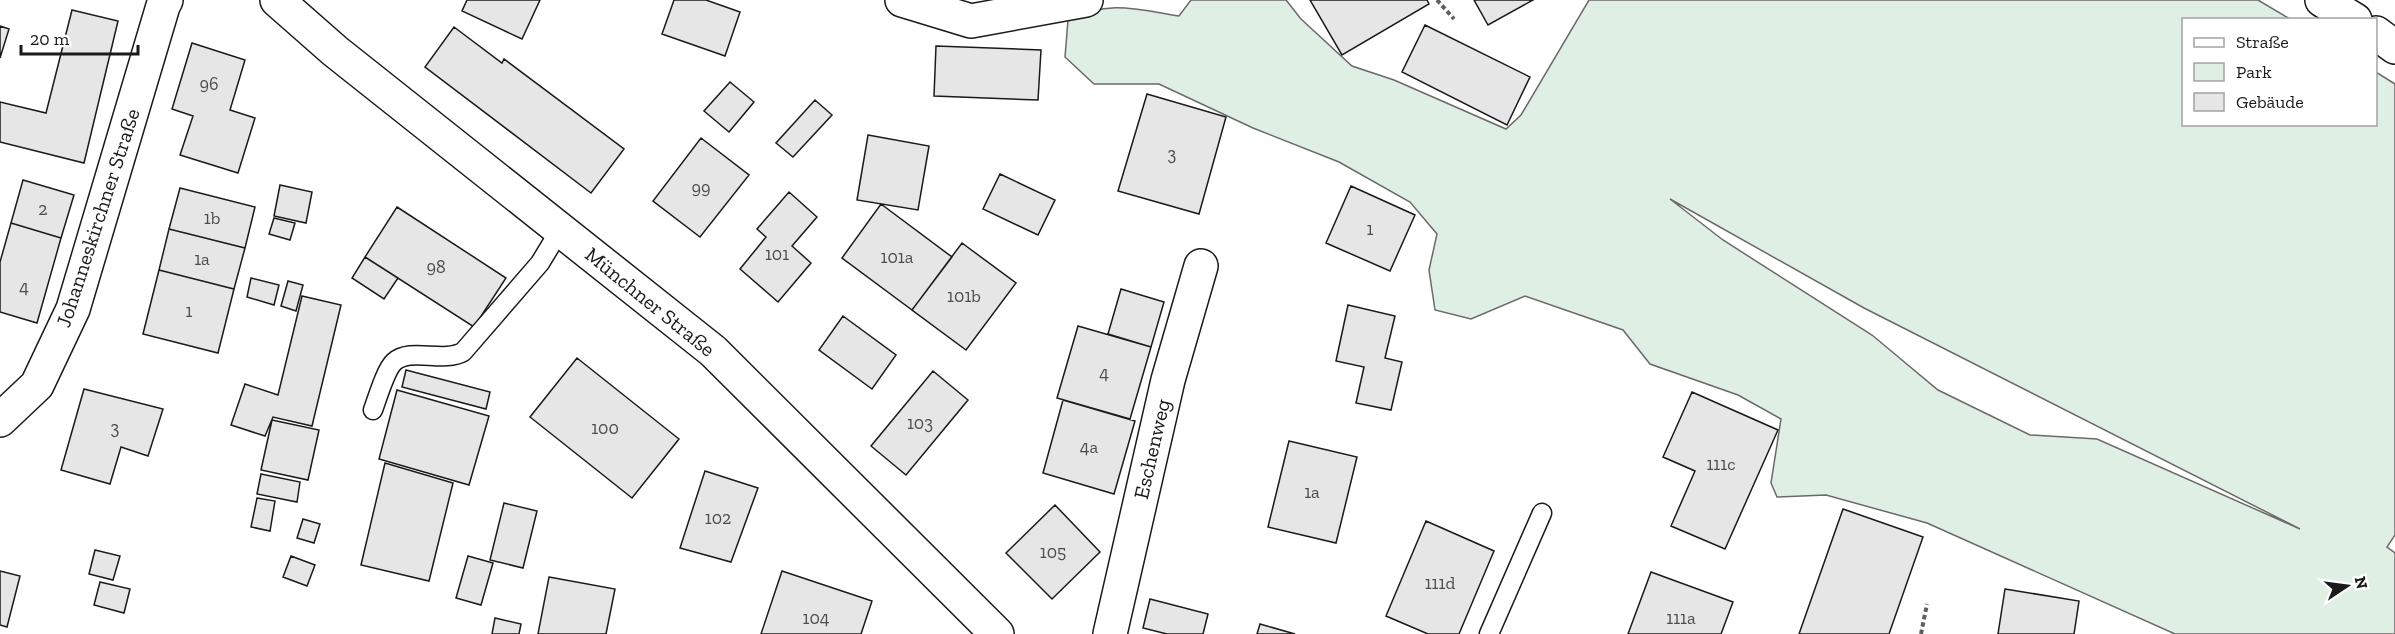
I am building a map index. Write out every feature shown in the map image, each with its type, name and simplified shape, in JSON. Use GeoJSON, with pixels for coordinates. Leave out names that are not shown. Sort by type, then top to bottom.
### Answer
{"type":"FeatureCollection","features":[{"type":"Feature","properties":{"kind":"street","name":"Johanneskirchner Straße"},"geometry":{"type":"LineString","coordinates":[[0,420],[38,385],[73,309],[166,0]]}},
{"type":"Feature","properties":{"kind":"street","name":"Münchner Straße"},"geometry":{"type":"LineString","coordinates":[[277,0],[334,51],[713,351],[997,634]]}},
{"type":"Feature","properties":{"kind":"street"},"geometry":{"type":"LineString","coordinates":[[902,0],[971,21],[1085,0]]}},
{"type":"Feature","properties":{"kind":"street"},"geometry":{"type":"LineString","coordinates":[[2322,0],[2352,18]]}},
{"type":"Feature","properties":{"kind":"street"},"geometry":{"type":"LineString","coordinates":[[2377,34],[2395,46]]}},
{"type":"Feature","properties":{"kind":"street","name":"Eschenweg"},"geometry":{"type":"LineString","coordinates":[[1110,634],[1168,380],[1201,266]]}},
{"type":"Feature","properties":{"kind":"lane"},"geometry":{"type":"LineString","coordinates":[[373,410],[393,362],[405,355],[453,357],[463,352],[540,263],[560,230]]}},
{"type":"Feature","properties":{"kind":"lane"},"geometry":{"type":"LineString","coordinates":[[1489,634],[1542,513]]}},
{"type":"Feature","properties":{"kind":"path"},"geometry":{"type":"LineString","coordinates":[[1437,0],[1454,19]]}},
{"type":"Feature","properties":{"kind":"path"},"geometry":{"type":"LineString","coordinates":[[1921,634],[1927,604]]}},
{"type":"Feature","properties":{"kind":"green space"},"geometry":{"type":"Polygon","coordinates":[[[1191,0],[1286,0],[1301,19],[1352,66],[1394,80],[1506,129],[1521,115],[1589,0],[2258,0],[2288,18],[2182,18],[2182,126],[2377,126],[2377,73],[2395,84],[2395,535],[2387,547],[2395,553],[2395,634],[2175,634],[1927,523],[1826,495],[1777,497],[1771,483],[1781,419],[1738,395],[1650,364],[1623,330],[1525,296],[1471,319],[1435,310],[1429,270],[1437,234],[1410,202],[1339,162],[1253,128],[1159,84],[1094,84],[1065,57],[1068,20],[1097,10],[1135,9],[1179,16],[1191,0]],[[1670,199],[1723,240],[1872,335],[1938,390],[2030,435],[2097,439],[2300,529],[1864,308],[1670,199]]]}},
{"type":"Feature","properties":{"kind":"building"},"geometry":{"type":"Polygon","coordinates":[[[467,0],[540,0],[522,39],[462,11],[467,0]]]}},
{"type":"Feature","properties":{"kind":"building"},"geometry":{"type":"Polygon","coordinates":[[[674,0],[706,0],[740,12],[725,56],[662,34],[674,0]]]}},
{"type":"Feature","properties":{"kind":"building"},"geometry":{"type":"Polygon","coordinates":[[[1310,0],[1427,0],[1429,4],[1342,55],[1310,0]]]}},
{"type":"Feature","properties":{"kind":"building"},"geometry":{"type":"Polygon","coordinates":[[[1474,0],[1533,0],[1488,25],[1474,0]]]}},
{"type":"Feature","properties":{"kind":"building"},"geometry":{"type":"Polygon","coordinates":[[[72,10],[118,21],[84,163],[0,142],[0,102],[46,113],[72,10]]]}},
{"type":"Feature","properties":{"kind":"building"},"geometry":{"type":"Polygon","coordinates":[[[1425,25],[1530,77],[1507,125],[1402,72],[1425,25]]]}},
{"type":"Feature","properties":{"kind":"building"},"geometry":{"type":"Polygon","coordinates":[[[0,26],[9,29],[0,58],[0,26]]]}},
{"type":"Feature","properties":{"kind":"building"},"geometry":{"type":"Polygon","coordinates":[[[454,27],[502,63],[504,59],[624,149],[591,193],[425,67],[454,27]]]}},
{"type":"Feature","properties":{"kind":"building"},"geometry":{"type":"Polygon","coordinates":[[[192,43],[245,60],[230,110],[255,118],[238,173],[180,155],[193,116],[172,109],[192,43]]]}},
{"type":"Feature","properties":{"kind":"building"},"geometry":{"type":"Polygon","coordinates":[[[936,46],[1041,50],[1038,100],[934,96],[936,46]]]}},
{"type":"Feature","properties":{"kind":"building"},"geometry":{"type":"Polygon","coordinates":[[[730,82],[754,102],[729,132],[704,111],[730,82]]]}},
{"type":"Feature","properties":{"kind":"building"},"geometry":{"type":"Polygon","coordinates":[[[1147,94],[1226,117],[1199,214],[1118,191],[1147,94]]]}},
{"type":"Feature","properties":{"kind":"building"},"geometry":{"type":"Polygon","coordinates":[[[815,100],[832,115],[793,157],[776,143],[815,100]]]}},
{"type":"Feature","properties":{"kind":"building"},"geometry":{"type":"Polygon","coordinates":[[[868,135],[929,146],[918,210],[857,200],[868,135]]]}},
{"type":"Feature","properties":{"kind":"building"},"geometry":{"type":"Polygon","coordinates":[[[701,138],[749,175],[700,237],[653,201],[701,138]]]}},
{"type":"Feature","properties":{"kind":"building"},"geometry":{"type":"Polygon","coordinates":[[[1000,174],[1055,200],[1038,235],[983,209],[1000,174]]]}},
{"type":"Feature","properties":{"kind":"building"},"geometry":{"type":"Polygon","coordinates":[[[23,180],[74,195],[61,238],[11,223],[23,180]]]}},
{"type":"Feature","properties":{"kind":"building"},"geometry":{"type":"Polygon","coordinates":[[[280,185],[312,192],[306,223],[274,216],[280,185]]]}},
{"type":"Feature","properties":{"kind":"building"},"geometry":{"type":"Polygon","coordinates":[[[1351,186],[1415,215],[1390,271],[1326,243],[1351,186]]]}},
{"type":"Feature","properties":{"kind":"building"},"geometry":{"type":"Polygon","coordinates":[[[180,188],[255,207],[245,248],[169,229],[180,188]]]}},
{"type":"Feature","properties":{"kind":"building"},"geometry":{"type":"Polygon","coordinates":[[[789,192],[817,217],[792,246],[811,263],[778,302],[740,269],[766,237],[757,229],[789,192]]]}},
{"type":"Feature","properties":{"kind":"building"},"geometry":{"type":"Polygon","coordinates":[[[881,204],[952,257],[912,310],[842,258],[881,204]]]}},
{"type":"Feature","properties":{"kind":"building"},"geometry":{"type":"Polygon","coordinates":[[[397,207],[506,278],[474,327],[365,257],[397,207]]]}},
{"type":"Feature","properties":{"kind":"building"},"geometry":{"type":"Polygon","coordinates":[[[274,218],[295,223],[290,240],[269,234],[274,218]]]}},
{"type":"Feature","properties":{"kind":"building"},"geometry":{"type":"Polygon","coordinates":[[[11,223],[61,238],[37,323],[0,312],[0,262],[11,223]]]}},
{"type":"Feature","properties":{"kind":"building"},"geometry":{"type":"Polygon","coordinates":[[[169,229],[245,248],[234,289],[159,270],[169,229]]]}},
{"type":"Feature","properties":{"kind":"building"},"geometry":{"type":"Polygon","coordinates":[[[962,243],[1016,283],[966,350],[912,310],[962,243]]]}},
{"type":"Feature","properties":{"kind":"building"},"geometry":{"type":"Polygon","coordinates":[[[365,257],[398,278],[384,299],[352,278],[365,257]]]}},
{"type":"Feature","properties":{"kind":"building"},"geometry":{"type":"Polygon","coordinates":[[[159,270],[234,289],[218,353],[143,334],[159,270]]]}},
{"type":"Feature","properties":{"kind":"building"},"geometry":{"type":"Polygon","coordinates":[[[251,278],[279,285],[274,305],[247,297],[251,278]]]}},
{"type":"Feature","properties":{"kind":"building"},"geometry":{"type":"Polygon","coordinates":[[[288,281],[303,285],[296,311],[281,306],[288,281]]]}},
{"type":"Feature","properties":{"kind":"building"},"geometry":{"type":"Polygon","coordinates":[[[1121,289],[1164,302],[1151,347],[1108,334],[1121,289]]]}},
{"type":"Feature","properties":{"kind":"building"},"geometry":{"type":"Polygon","coordinates":[[[302,296],[341,305],[312,426],[273,417],[265,436],[231,425],[245,384],[278,395],[302,296]]]}},
{"type":"Feature","properties":{"kind":"building"},"geometry":{"type":"Polygon","coordinates":[[[1348,305],[1395,316],[1385,358],[1402,362],[1391,410],[1356,403],[1364,367],[1336,361],[1348,305]]]}},
{"type":"Feature","properties":{"kind":"building"},"geometry":{"type":"Polygon","coordinates":[[[843,316],[896,355],[872,389],[819,350],[843,316]]]}},
{"type":"Feature","properties":{"kind":"building"},"geometry":{"type":"Polygon","coordinates":[[[1078,326],[1151,347],[1130,419],[1057,398],[1078,326]]]}},
{"type":"Feature","properties":{"kind":"building"},"geometry":{"type":"Polygon","coordinates":[[[577,358],[679,439],[632,498],[530,417],[577,358]]]}},
{"type":"Feature","properties":{"kind":"building"},"geometry":{"type":"Polygon","coordinates":[[[406,370],[490,392],[486,409],[402,387],[406,370]]]}},
{"type":"Feature","properties":{"kind":"building"},"geometry":{"type":"Polygon","coordinates":[[[933,371],[968,400],[906,475],[871,446],[933,371]]]}},
{"type":"Feature","properties":{"kind":"building"},"geometry":{"type":"Polygon","coordinates":[[[84,389],[163,409],[148,456],[121,447],[110,484],[61,470],[84,389]]]}},
{"type":"Feature","properties":{"kind":"building"},"geometry":{"type":"Polygon","coordinates":[[[397,390],[489,416],[469,485],[379,459],[397,390]]]}},
{"type":"Feature","properties":{"kind":"building"},"geometry":{"type":"Polygon","coordinates":[[[1692,392],[1778,430],[1725,549],[1671,526],[1695,471],[1663,457],[1692,392]]]}},
{"type":"Feature","properties":{"kind":"building"},"geometry":{"type":"Polygon","coordinates":[[[1063,400],[1135,421],[1114,494],[1043,473],[1063,400]]]}},
{"type":"Feature","properties":{"kind":"building"},"geometry":{"type":"Polygon","coordinates":[[[272,420],[319,430],[308,480],[261,470],[272,420]]]}},
{"type":"Feature","properties":{"kind":"building"},"geometry":{"type":"Polygon","coordinates":[[[1289,441],[1357,457],[1336,543],[1268,527],[1289,441]]]}},
{"type":"Feature","properties":{"kind":"building"},"geometry":{"type":"Polygon","coordinates":[[[385,463],[453,483],[429,581],[361,565],[385,463]]]}},
{"type":"Feature","properties":{"kind":"building"},"geometry":{"type":"Polygon","coordinates":[[[705,471],[758,488],[731,562],[680,548],[705,471]]]}},
{"type":"Feature","properties":{"kind":"building"},"geometry":{"type":"Polygon","coordinates":[[[261,474],[300,482],[297,502],[257,494],[261,474]]]}},
{"type":"Feature","properties":{"kind":"building"},"geometry":{"type":"Polygon","coordinates":[[[257,498],[275,501],[270,531],[251,527],[257,498]]]}},
{"type":"Feature","properties":{"kind":"building"},"geometry":{"type":"Polygon","coordinates":[[[504,503],[537,511],[523,568],[490,560],[504,503]]]}},
{"type":"Feature","properties":{"kind":"building"},"geometry":{"type":"Polygon","coordinates":[[[1055,505],[1100,552],[1052,599],[1006,553],[1055,505]]]}},
{"type":"Feature","properties":{"kind":"building"},"geometry":{"type":"Polygon","coordinates":[[[1843,509],[1923,537],[1889,634],[1799,634],[1843,509]]]}},
{"type":"Feature","properties":{"kind":"building"},"geometry":{"type":"Polygon","coordinates":[[[303,519],[320,524],[314,543],[297,538],[303,519]]]}},
{"type":"Feature","properties":{"kind":"building"},"geometry":{"type":"Polygon","coordinates":[[[1426,521],[1494,551],[1459,634],[1428,634],[1386,616],[1426,521]]]}},
{"type":"Feature","properties":{"kind":"building"},"geometry":{"type":"Polygon","coordinates":[[[95,550],[120,556],[113,580],[89,574],[95,550]]]}},
{"type":"Feature","properties":{"kind":"building"},"geometry":{"type":"Polygon","coordinates":[[[291,556],[315,565],[307,586],[283,577],[291,556]]]}},
{"type":"Feature","properties":{"kind":"building"},"geometry":{"type":"Polygon","coordinates":[[[468,556],[493,563],[481,605],[456,598],[468,556]]]}},
{"type":"Feature","properties":{"kind":"building"},"geometry":{"type":"Polygon","coordinates":[[[0,571],[20,576],[7,627],[0,625],[0,571]]]}},
{"type":"Feature","properties":{"kind":"building"},"geometry":{"type":"Polygon","coordinates":[[[782,571],[872,601],[861,634],[761,634],[782,571]]]}},
{"type":"Feature","properties":{"kind":"building"},"geometry":{"type":"Polygon","coordinates":[[[1651,572],[1733,602],[1721,634],[1628,634],[1651,572]]]}},
{"type":"Feature","properties":{"kind":"building"},"geometry":{"type":"Polygon","coordinates":[[[549,577],[615,589],[606,634],[538,634],[549,577]]]}},
{"type":"Feature","properties":{"kind":"building"},"geometry":{"type":"Polygon","coordinates":[[[100,582],[130,589],[124,613],[94,605],[100,582]]]}},
{"type":"Feature","properties":{"kind":"building"},"geometry":{"type":"Polygon","coordinates":[[[2005,589],[2079,601],[2074,634],[1998,634],[2005,589]]]}},
{"type":"Feature","properties":{"kind":"building"},"geometry":{"type":"Polygon","coordinates":[[[1150,599],[1208,614],[1203,634],[1167,634],[1143,628],[1150,599]]]}},
{"type":"Feature","properties":{"kind":"building"},"geometry":{"type":"Polygon","coordinates":[[[495,618],[521,624],[519,634],[492,634],[495,618]]]}},
{"type":"Feature","properties":{"kind":"building"},"geometry":{"type":"Polygon","coordinates":[[[1260,624],[1295,634],[1257,634],[1260,624]]]}}]}
